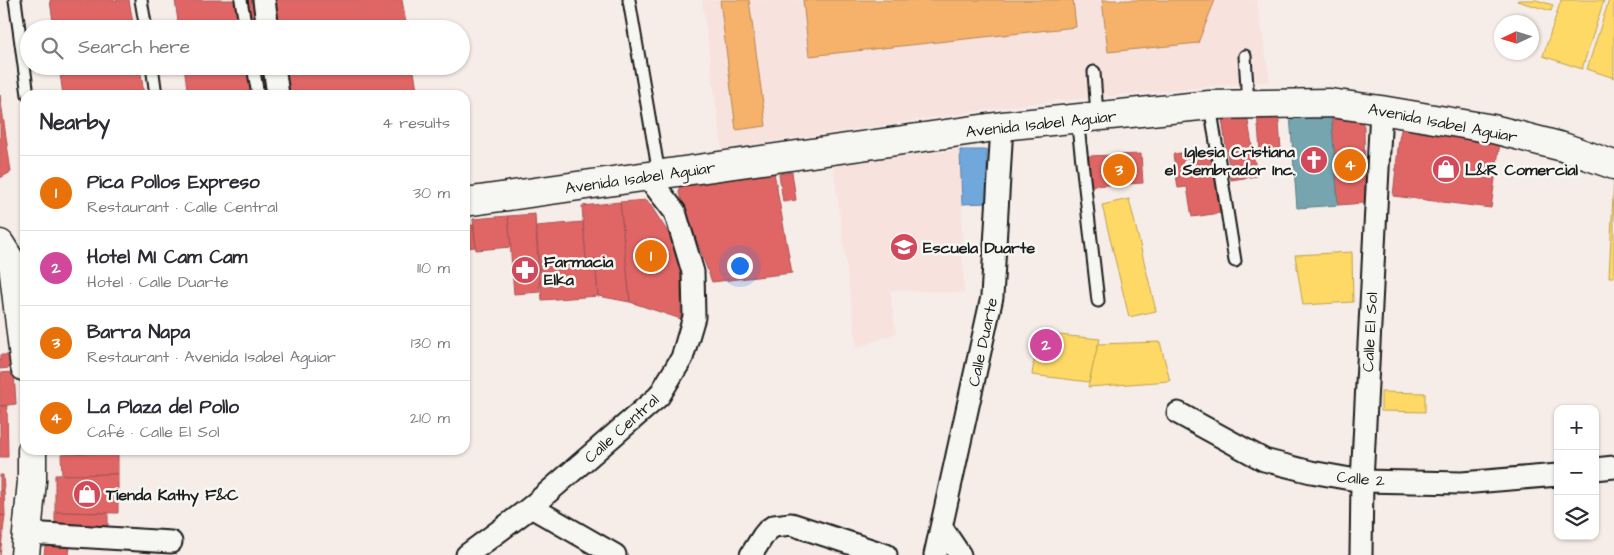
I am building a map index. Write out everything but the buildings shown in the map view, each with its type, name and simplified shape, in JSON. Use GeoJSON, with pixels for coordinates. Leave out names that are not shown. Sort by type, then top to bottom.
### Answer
{"type":"FeatureCollection","features":[{"type":"Feature","properties":{"kind":"main road","name":"Avenida Isabel Aguiar"},"geometry":{"type":"LineString","coordinates":[[470,201],[1002,126],[1210,105],[1330,103],[1381,110],[1493,129],[1563,147],[1614,165]]}},
{"type":"Feature","properties":{"kind":"main road"},"geometry":{"type":"LineString","coordinates":[[10,260],[20,331]]}},
{"type":"Feature","properties":{"kind":"main road"},"geometry":{"type":"LineString","coordinates":[[27,544],[32,455]]}},
{"type":"Feature","properties":{"kind":"street"},"geometry":{"type":"LineString","coordinates":[[264,0],[267,20]]}},
{"type":"Feature","properties":{"kind":"street"},"geometry":{"type":"LineString","coordinates":[[275,75],[277,90]]}},
{"type":"Feature","properties":{"kind":"street","name":"Calle El Sol"},"geometry":{"type":"LineString","coordinates":[[1361,555],[1362,481],[1381,110]]}},
{"type":"Feature","properties":{"kind":"street","name":"Calle Duarte"},"geometry":{"type":"LineString","coordinates":[[936,555],[992,297],[1002,126]]}},
{"type":"Feature","properties":{"kind":"street","name":"Calle Central"},"geometry":{"type":"LineString","coordinates":[[467,555],[531,507],[659,396],[682,358],[694,317],[693,272],[675,212],[653,175]]}},
{"type":"Feature","properties":{"kind":"street","name":"Calle 2"},"geometry":{"type":"LineString","coordinates":[[1178,414],[1264,460],[1311,472],[1362,481],[1462,483],[1554,475]]}},
{"type":"Feature","properties":{"kind":"street"},"geometry":{"type":"LineString","coordinates":[[1599,469],[1614,467]]}},
{"type":"Feature","properties":{"kind":"street"},"geometry":{"type":"LineString","coordinates":[[531,507],[615,555]]}},
{"type":"Feature","properties":{"kind":"street"},"geometry":{"type":"LineString","coordinates":[[751,555],[768,530],[774,526],[791,524],[886,555]]}},
{"type":"Feature","properties":{"kind":"street"},"geometry":{"type":"LineString","coordinates":[[942,528],[960,555]]}},
{"type":"Feature","properties":{"kind":"street"},"geometry":{"type":"LineString","coordinates":[[27,544],[171,542]]}},
{"type":"Feature","properties":{"kind":"lane"},"geometry":{"type":"LineString","coordinates":[[15,0],[20,37]]}},
{"type":"Feature","properties":{"kind":"lane"},"geometry":{"type":"LineString","coordinates":[[141,0],[144,20]]}},
{"type":"Feature","properties":{"kind":"lane"},"geometry":{"type":"LineString","coordinates":[[241,0],[244,20]]}},
{"type":"Feature","properties":{"kind":"lane"},"geometry":{"type":"LineString","coordinates":[[629,0],[653,175]]}},
{"type":"Feature","properties":{"kind":"lane"},"geometry":{"type":"LineString","coordinates":[[1245,56],[1248,104]]}},
{"type":"Feature","properties":{"kind":"lane"},"geometry":{"type":"LineString","coordinates":[[1094,72],[1087,117],[1098,301]]}},
{"type":"Feature","properties":{"kind":"lane"},"geometry":{"type":"LineString","coordinates":[[25,75],[27,90]]}},
{"type":"Feature","properties":{"kind":"lane"},"geometry":{"type":"LineString","coordinates":[[153,75],[155,90]]}},
{"type":"Feature","properties":{"kind":"lane"},"geometry":{"type":"LineString","coordinates":[[255,75],[257,90]]}},
{"type":"Feature","properties":{"kind":"lane"},"geometry":{"type":"LineString","coordinates":[[1210,105],[1235,261]]}},
{"type":"Feature","properties":{"kind":"shaded area"},"geometry":{"type":"Polygon","coordinates":[[[702,0],[1257,0],[1270,81],[1027,104],[722,149],[702,0]]]}},
{"type":"Feature","properties":{"kind":"shaded area","name":"Escuela Duarte"},"geometry":{"type":"Polygon","coordinates":[[[960,150],[964,293],[890,290],[896,333],[857,348],[833,163],[960,150]]]}},
{"type":"Feature","properties":{"kind":"place","name":"Iglesia Cristiana el Sembrador Inc."},"geometry":{"type":"Point","coordinates":[1314,160]}},
{"type":"Feature","properties":{"kind":"place","name":"La Plaza del Pollo"},"geometry":{"type":"Point","coordinates":[1350,165]}},
{"type":"Feature","properties":{"kind":"place","name":"L&R Comercial"},"geometry":{"type":"Point","coordinates":[1446,169]}},
{"type":"Feature","properties":{"kind":"place","name":"Barra Napa"},"geometry":{"type":"Point","coordinates":[1119,170]}},
{"type":"Feature","properties":{"kind":"place","name":"Escuela Duarte"},"geometry":{"type":"Point","coordinates":[904,247]}},
{"type":"Feature","properties":{"kind":"place","name":"Pica Pollos Expreso"},"geometry":{"type":"Point","coordinates":[651,256]}},
{"type":"Feature","properties":{"kind":"place","name":"Farmacia Elka"},"geometry":{"type":"Point","coordinates":[525,270]}},
{"type":"Feature","properties":{"kind":"place","name":"Hotel MI Cam Cam"},"geometry":{"type":"Point","coordinates":[1046,345]}},
{"type":"Feature","properties":{"kind":"place","name":"Tienda Kathy F&C"},"geometry":{"type":"Point","coordinates":[87,494]}}]}
